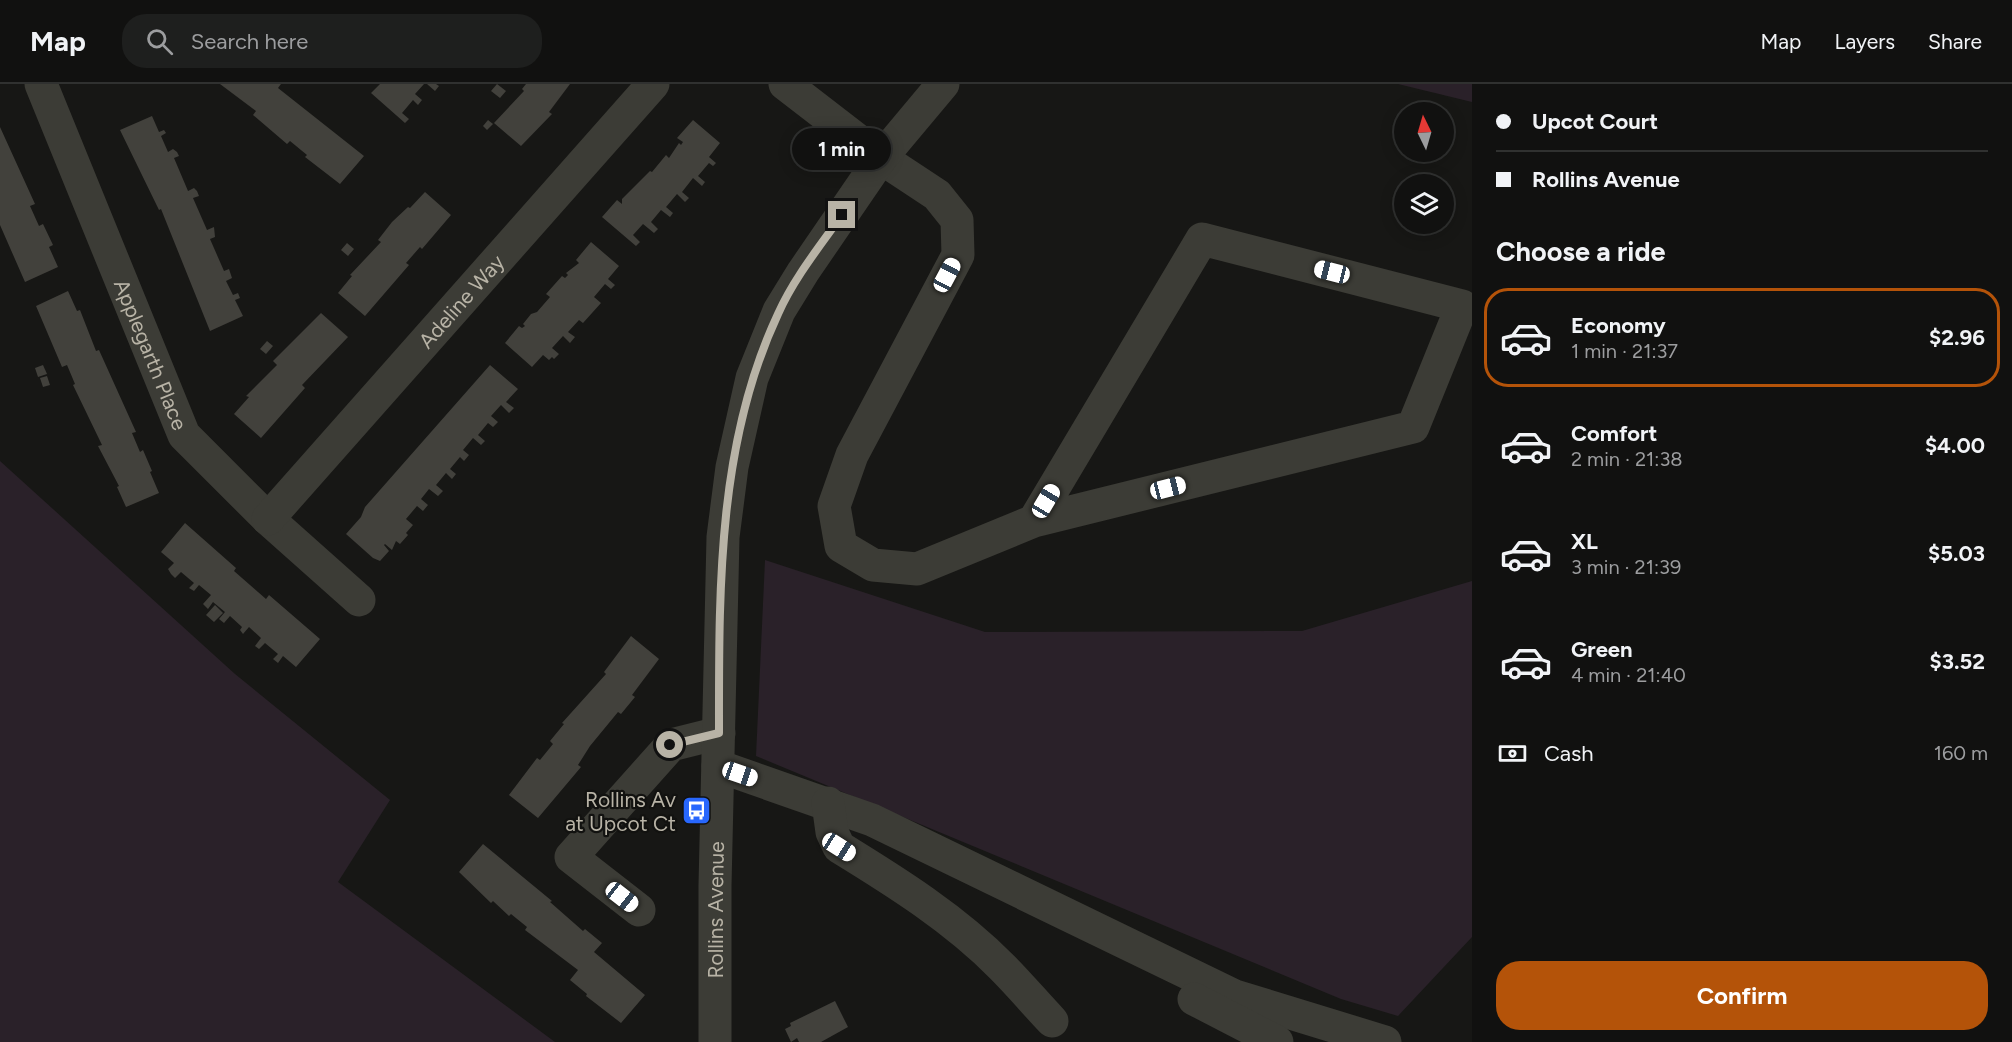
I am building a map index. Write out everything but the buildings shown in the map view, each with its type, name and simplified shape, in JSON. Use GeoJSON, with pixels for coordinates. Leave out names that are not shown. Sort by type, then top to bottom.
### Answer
{"type":"FeatureCollection","features":[{"type":"Feature","properties":{"kind":"street","name":"Applegarth Place"},"geometry":{"type":"LineString","coordinates":[[41,84],[184,435],[268,519],[359,600]]}},
{"type":"Feature","properties":{"kind":"street","name":"Adeline Way"},"geometry":{"type":"LineString","coordinates":[[268,519],[653,84]]}},
{"type":"Feature","properties":{"kind":"street"},"geometry":{"type":"LineString","coordinates":[[785,84],[881,158],[937,195],[957,220],[958,255],[852,455],[834,506],[841,546],[873,565],[917,569],[1034,521],[1413,427],[1462,306],[1202,239],[1034,521]]}},
{"type":"Feature","properties":{"kind":"street","name":"Rollins Avenue"},"geometry":{"type":"LineString","coordinates":[[715,1042],[718,766],[725,519],[732,467],[752,378],[779,311],[803,272],[881,158],[943,84]]}},
{"type":"Feature","properties":{"kind":"street"},"geometry":{"type":"LineString","coordinates":[[639,910],[572,858],[670,745],[719,733]]}},
{"type":"Feature","properties":{"kind":"street"},"geometry":{"type":"LineString","coordinates":[[718,766],[872,820],[1235,996],[1385,1042]]}},
{"type":"Feature","properties":{"kind":"street"},"geometry":{"type":"LineString","coordinates":[[828,803],[832,832],[839,847],[924,902],[967,936],[1001,966],[1052,1021]]}},
{"type":"Feature","properties":{"kind":"street"},"geometry":{"type":"LineString","coordinates":[[1083,924],[1101,958],[1180,992],[1277,1042]]}},
{"type":"Feature","properties":{"kind":"shaded area"},"geometry":{"type":"Polygon","coordinates":[[[1398,84],[1472,84],[1472,102],[1398,84]]]}},
{"type":"Feature","properties":{"kind":"shaded area"},"geometry":{"type":"Polygon","coordinates":[[[0,461],[235,674],[390,800],[338,882],[555,1042],[0,1042],[0,461]]]}},
{"type":"Feature","properties":{"kind":"shaded area"},"geometry":{"type":"Polygon","coordinates":[[[765,560],[985,632],[1302,631],[1472,581],[1472,937],[1398,1016],[1341,999],[756,756],[765,560]]]}},
{"type":"Feature","properties":{"kind":"place","name":"Rollins Av at Upcot Ct"},"geometry":{"type":"Point","coordinates":[697,811]}},
{"type":"Feature","properties":{"kind":"route"},"geometry":{"type":"LineString","coordinates":[[670,745],[719,733],[723,537],[726,501],[752,378],[779,311],[842,215]]}}]}
